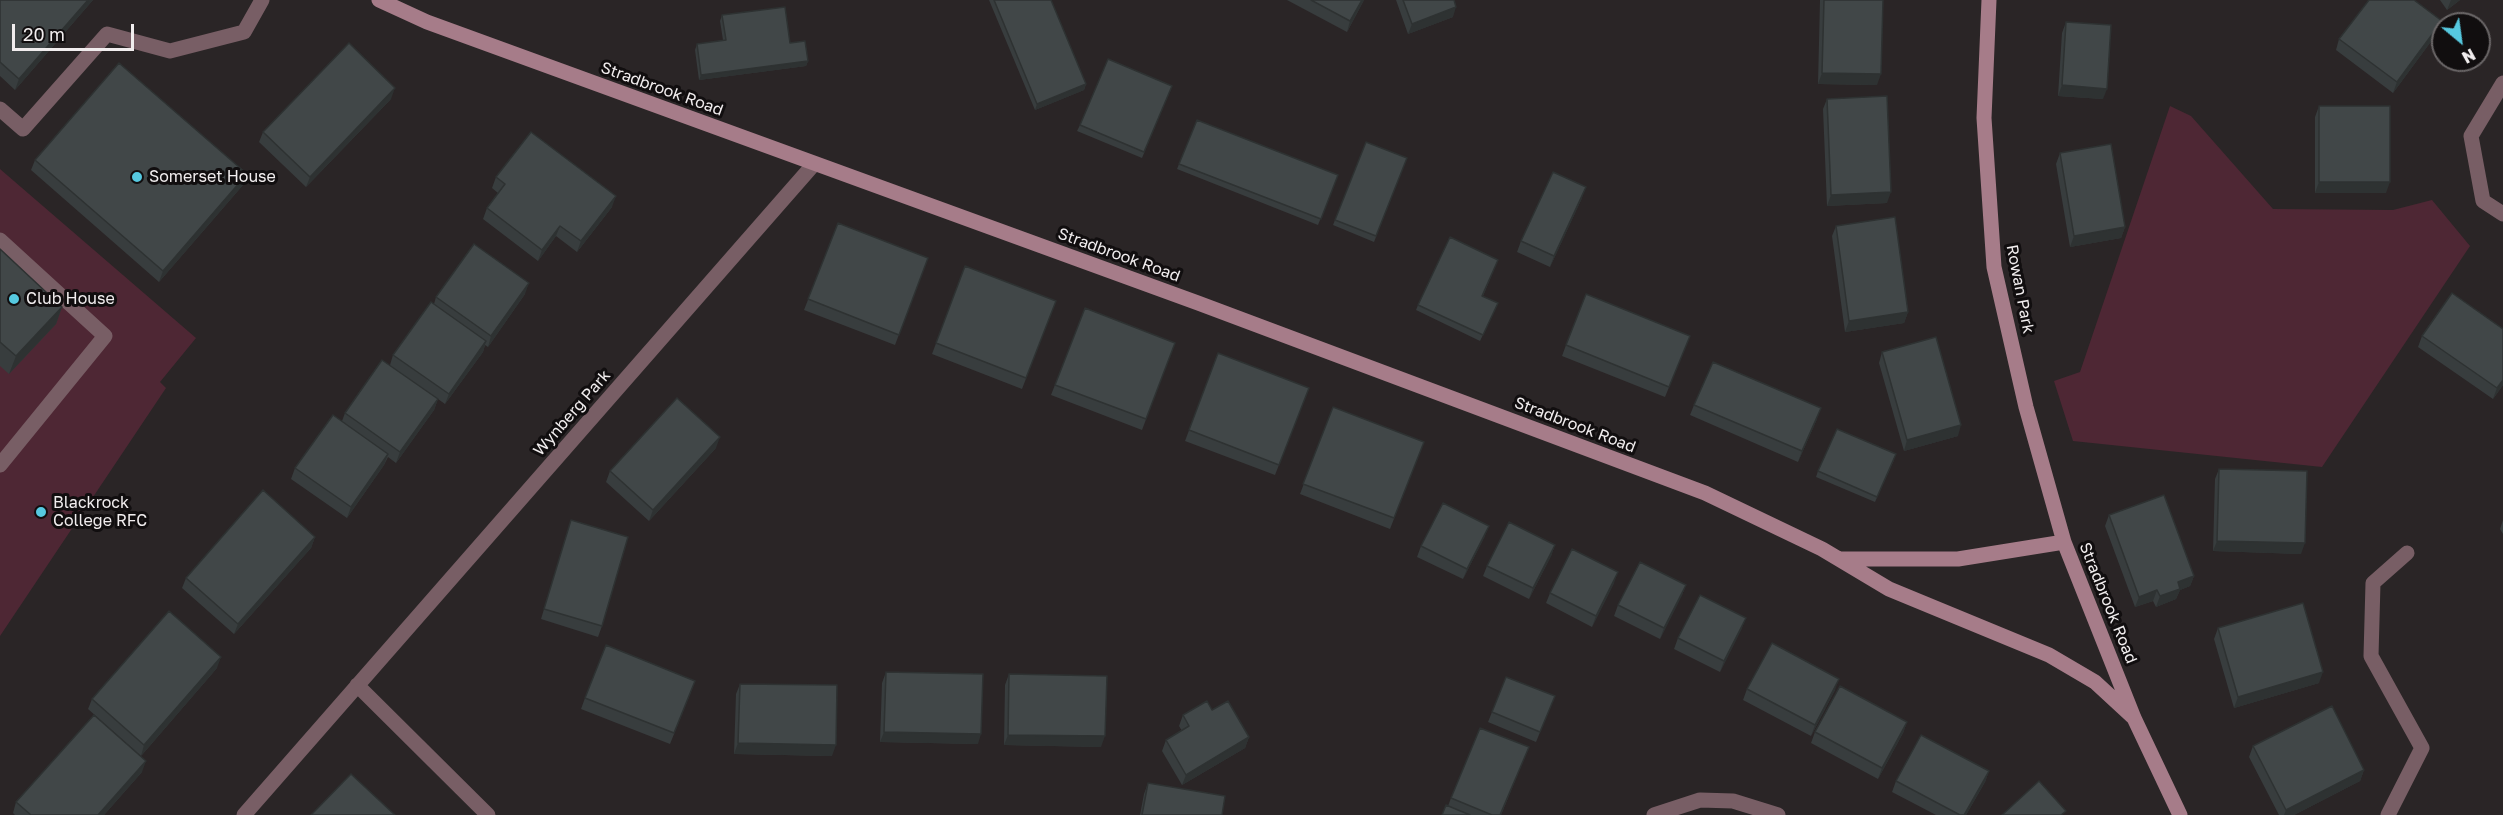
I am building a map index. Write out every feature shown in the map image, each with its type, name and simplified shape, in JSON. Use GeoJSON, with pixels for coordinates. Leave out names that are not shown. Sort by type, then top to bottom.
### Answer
{"type":"FeatureCollection","features":[{"type":"Feature","properties":{"kind":"main road","name":"Stradbrook Road"},"geometry":{"type":"LineString","coordinates":[[379,0],[427,22],[1198,303],[1706,493],[1841,559],[1889,590],[2049,655],[2095,682],[2134,718]]}},
{"type":"Feature","properties":{"kind":"main road","name":"Rowan Park"},"geometry":{"type":"LineString","coordinates":[[1989,0],[1984,118],[1994,267],[2026,407],[2064,542]]}},
{"type":"Feature","properties":{"kind":"main road","name":"Stradbrook Road"},"geometry":{"type":"LineString","coordinates":[[1841,559],[1958,559],[2064,542],[2134,718],[2180,815]]}},
{"type":"Feature","properties":{"kind":"street"},"geometry":{"type":"LineString","coordinates":[[0,109],[23,129],[107,34],[170,51],[244,32],[262,0]]}},
{"type":"Feature","properties":{"kind":"street"},"geometry":{"type":"LineString","coordinates":[[2503,83],[2471,136],[2483,201],[2503,214]]}},
{"type":"Feature","properties":{"kind":"street","name":"Wynberg Park"},"geometry":{"type":"LineString","coordinates":[[244,815],[814,164]]}},
{"type":"Feature","properties":{"kind":"street"},"geometry":{"type":"LineString","coordinates":[[0,240],[105,336],[0,465]]}},
{"type":"Feature","properties":{"kind":"street"},"geometry":{"type":"LineString","coordinates":[[2388,815],[2422,748],[2371,656],[2373,583],[2407,553]]}},
{"type":"Feature","properties":{"kind":"street"},"geometry":{"type":"LineString","coordinates":[[357,685],[488,815]]}},
{"type":"Feature","properties":{"kind":"street"},"geometry":{"type":"LineString","coordinates":[[1654,815],[1700,801],[1733,801],[1778,815]]}},
{"type":"Feature","properties":{"kind":"shaded area"},"geometry":{"type":"Polygon","coordinates":[[[2170,106],[2191,116],[2273,209],[2393,210],[2432,200],[2470,246],[2322,467],[2073,441],[2054,381],[2080,372],[2170,106]]]}},
{"type":"Feature","properties":{"kind":"shaded area","name":"Blackrock College RFC"},"geometry":{"type":"Polygon","coordinates":[[[0,169],[196,338],[160,382],[166,388],[0,636],[0,169]]]}},
{"type":"Feature","properties":{"kind":"building"},"geometry":{"type":"Polygon","coordinates":[[[0,0],[88,0],[19,79],[0,62],[0,0]]]}},
{"type":"Feature","properties":{"kind":"building"},"geometry":{"type":"Polygon","coordinates":[[[994,0],[1051,0],[1086,84],[1037,104],[994,0]]]}},
{"type":"Feature","properties":{"kind":"building"},"geometry":{"type":"Polygon","coordinates":[[[1311,0],[1362,0],[1350,21],[1311,0]]]}},
{"type":"Feature","properties":{"kind":"building"},"geometry":{"type":"Polygon","coordinates":[[[1403,0],[1454,0],[1456,7],[1412,24],[1403,0]]]}},
{"type":"Feature","properties":{"kind":"building"},"geometry":{"type":"Polygon","coordinates":[[[1824,0],[1883,0],[1881,74],[1822,73],[1824,0]]]}},
{"type":"Feature","properties":{"kind":"building"},"geometry":{"type":"Polygon","coordinates":[[[2369,0],[2414,0],[2431,13],[2431,36],[2397,82],[2339,39],[2369,0]]]}},
{"type":"Feature","properties":{"kind":"building"},"geometry":{"type":"Polygon","coordinates":[[[785,7],[790,43],[805,41],[808,61],[701,75],[697,44],[726,40],[722,15],[785,7]]]}},
{"type":"Feature","properties":{"kind":"building"},"geometry":{"type":"Polygon","coordinates":[[[2066,22],[2111,25],[2107,89],[2062,85],[2066,22]]]}},
{"type":"Feature","properties":{"kind":"building"},"geometry":{"type":"Polygon","coordinates":[[[349,43],[395,88],[310,177],[263,132],[349,43]]]}},
{"type":"Feature","properties":{"kind":"building"},"geometry":{"type":"Polygon","coordinates":[[[1108,59],[1172,86],[1144,152],[1080,125],[1108,59]]]}},
{"type":"Feature","properties":{"kind":"building","name":"Somerset House"},"geometry":{"type":"Polygon","coordinates":[[[119,63],[247,174],[163,271],[35,160],[119,63]]]}},
{"type":"Feature","properties":{"kind":"building"},"geometry":{"type":"Polygon","coordinates":[[[1887,96],[1891,192],[1831,195],[1827,99],[1887,96]]]}},
{"type":"Feature","properties":{"kind":"building"},"geometry":{"type":"Polygon","coordinates":[[[2319,106],[2390,106],[2390,182],[2319,182],[2319,106]]]}},
{"type":"Feature","properties":{"kind":"building"},"geometry":{"type":"Polygon","coordinates":[[[1197,120],[1338,175],[1321,219],[1179,164],[1197,120]]]}},
{"type":"Feature","properties":{"kind":"building"},"geometry":{"type":"Polygon","coordinates":[[[531,132],[616,196],[581,241],[560,226],[542,250],[487,208],[505,184],[496,177],[531,132]]]}},
{"type":"Feature","properties":{"kind":"building"},"geometry":{"type":"Polygon","coordinates":[[[1366,142],[1407,158],[1376,236],[1335,220],[1366,142]]]}},
{"type":"Feature","properties":{"kind":"building"},"geometry":{"type":"Polygon","coordinates":[[[2111,144],[2125,227],[2074,236],[2060,153],[2111,144]]]}},
{"type":"Feature","properties":{"kind":"building"},"geometry":{"type":"Polygon","coordinates":[[[1553,172],[1586,187],[1554,256],[1521,241],[1553,172]]]}},
{"type":"Feature","properties":{"kind":"building"},"geometry":{"type":"Polygon","coordinates":[[[1895,217],[1908,312],[1849,321],[1836,226],[1895,217]]]}},
{"type":"Feature","properties":{"kind":"building"},"geometry":{"type":"Polygon","coordinates":[[[838,223],[928,258],[899,335],[808,299],[838,223]]]}},
{"type":"Feature","properties":{"kind":"building"},"geometry":{"type":"Polygon","coordinates":[[[1450,237],[1498,260],[1482,296],[1498,303],[1483,335],[1418,305],[1450,237]]]}},
{"type":"Feature","properties":{"kind":"building"},"geometry":{"type":"Polygon","coordinates":[[[474,244],[529,283],[491,336],[436,297],[474,244]]]}},
{"type":"Feature","properties":{"kind":"building","name":"Club House"},"geometry":{"type":"Polygon","coordinates":[[[0,249],[62,307],[16,356],[0,342],[0,249]]]}},
{"type":"Feature","properties":{"kind":"building"},"geometry":{"type":"Polygon","coordinates":[[[965,266],[1056,301],[1026,378],[936,343],[965,266]]]}},
{"type":"Feature","properties":{"kind":"building"},"geometry":{"type":"Polygon","coordinates":[[[2452,293],[2503,329],[2503,380],[2497,388],[2422,336],[2452,293]]]}},
{"type":"Feature","properties":{"kind":"building"},"geometry":{"type":"Polygon","coordinates":[[[1586,294],[1690,336],[1669,387],[1566,345],[1586,294]]]}},
{"type":"Feature","properties":{"kind":"building"},"geometry":{"type":"Polygon","coordinates":[[[431,302],[486,341],[449,394],[393,355],[431,302]]]}},
{"type":"Feature","properties":{"kind":"building"},"geometry":{"type":"Polygon","coordinates":[[[1085,308],[1175,343],[1146,419],[1055,385],[1085,308]]]}},
{"type":"Feature","properties":{"kind":"building"},"geometry":{"type":"Polygon","coordinates":[[[1936,337],[1961,425],[1907,440],[1882,352],[1936,337]]]}},
{"type":"Feature","properties":{"kind":"building"},"geometry":{"type":"Polygon","coordinates":[[[1218,353],[1309,388],[1279,465],[1189,430],[1218,353]]]}},
{"type":"Feature","properties":{"kind":"building"},"geometry":{"type":"Polygon","coordinates":[[[382,360],[438,399],[400,452],[345,413],[382,360]]]}},
{"type":"Feature","properties":{"kind":"building"},"geometry":{"type":"Polygon","coordinates":[[[1713,362],[1821,408],[1802,451],[1694,405],[1713,362]]]}},
{"type":"Feature","properties":{"kind":"building"},"geometry":{"type":"Polygon","coordinates":[[[677,398],[720,437],[653,510],[610,471],[677,398]]]}},
{"type":"Feature","properties":{"kind":"building"},"geometry":{"type":"Polygon","coordinates":[[[1333,407],[1424,442],[1394,518],[1303,484],[1333,407]]]}},
{"type":"Feature","properties":{"kind":"building"},"geometry":{"type":"Polygon","coordinates":[[[333,415],[388,454],[351,507],[295,468],[333,415]]]}},
{"type":"Feature","properties":{"kind":"building"},"geometry":{"type":"Polygon","coordinates":[[[1837,429],[1896,454],[1877,497],[1818,471],[1837,429]]]}},
{"type":"Feature","properties":{"kind":"building"},"geometry":{"type":"Polygon","coordinates":[[[2219,469],[2307,471],[2305,543],[2217,541],[2219,469]]]}},
{"type":"Feature","properties":{"kind":"building"},"geometry":{"type":"Polygon","coordinates":[[[263,490],[315,537],[238,624],[186,578],[263,490]]]}},
{"type":"Feature","properties":{"kind":"building"},"geometry":{"type":"Polygon","coordinates":[[[2164,495],[2194,576],[2178,582],[2180,589],[2160,596],[2157,590],[2139,597],[2109,515],[2164,495]]]}},
{"type":"Feature","properties":{"kind":"building"},"geometry":{"type":"Polygon","coordinates":[[[1443,503],[1489,526],[1467,569],[1421,546],[1443,503]]]}},
{"type":"Feature","properties":{"kind":"building"},"geometry":{"type":"Polygon","coordinates":[[[571,520],[628,537],[602,626],[544,609],[571,520]]]}},
{"type":"Feature","properties":{"kind":"building"},"geometry":{"type":"Polygon","coordinates":[[[1509,522],[1555,545],[1533,588],[1487,566],[1509,522]]]}},
{"type":"Feature","properties":{"kind":"building"},"geometry":{"type":"Polygon","coordinates":[[[1572,549],[1618,572],[1596,616],[1550,593],[1572,549]]]}},
{"type":"Feature","properties":{"kind":"building"},"geometry":{"type":"Polygon","coordinates":[[[1640,562],[1686,585],[1664,628],[1618,605],[1640,562]]]}},
{"type":"Feature","properties":{"kind":"building"},"geometry":{"type":"Polygon","coordinates":[[[1700,595],[1746,618],[1724,661],[1678,638],[1700,595]]]}},
{"type":"Feature","properties":{"kind":"building"},"geometry":{"type":"Polygon","coordinates":[[[2303,603],[2323,672],[2238,697],[2218,628],[2303,603]]]}},
{"type":"Feature","properties":{"kind":"building"},"geometry":{"type":"Polygon","coordinates":[[[169,611],[221,657],[144,745],[92,699],[169,611]]]}},
{"type":"Feature","properties":{"kind":"building"},"geometry":{"type":"Polygon","coordinates":[[[1772,643],[1839,679],[1815,725],[1747,689],[1772,643]]]}},
{"type":"Feature","properties":{"kind":"building"},"geometry":{"type":"Polygon","coordinates":[[[606,645],[695,681],[674,733],[585,698],[606,645]]]}},
{"type":"Feature","properties":{"kind":"building"},"geometry":{"type":"Polygon","coordinates":[[[886,672],[983,674],[981,734],[884,732],[886,672]]]}},
{"type":"Feature","properties":{"kind":"building"},"geometry":{"type":"Polygon","coordinates":[[[1009,674],[1107,676],[1105,736],[1008,735],[1009,674]]]}},
{"type":"Feature","properties":{"kind":"building"},"geometry":{"type":"Polygon","coordinates":[[[1506,677],[1555,696],[1540,732],[1492,712],[1506,677]]]}},
{"type":"Feature","properties":{"kind":"building"},"geometry":{"type":"Polygon","coordinates":[[[740,684],[837,685],[836,745],[738,743],[740,684]]]}},
{"type":"Feature","properties":{"kind":"building"},"geometry":{"type":"Polygon","coordinates":[[[1840,686],[1907,722],[1882,768],[1815,732],[1840,686]]]}},
{"type":"Feature","properties":{"kind":"building"},"geometry":{"type":"Polygon","coordinates":[[[1207,701],[1212,710],[1228,701],[1249,737],[1186,775],[1166,740],[1189,726],[1183,715],[1207,701]]]}},
{"type":"Feature","properties":{"kind":"building"},"geometry":{"type":"Polygon","coordinates":[[[2332,706],[2364,770],[2286,810],[2253,746],[2332,706]]]}},
{"type":"Feature","properties":{"kind":"building"},"geometry":{"type":"Polygon","coordinates":[[[94,715],[146,761],[98,815],[31,815],[16,802],[94,715]]]}},
{"type":"Feature","properties":{"kind":"building"},"geometry":{"type":"Polygon","coordinates":[[[1480,728],[1529,747],[1500,815],[1492,815],[1451,798],[1480,728]]]}},
{"type":"Feature","properties":{"kind":"building"},"geometry":{"type":"Polygon","coordinates":[[[1921,735],[1989,771],[1964,815],[1896,781],[1921,735]]]}},
{"type":"Feature","properties":{"kind":"building"},"geometry":{"type":"Polygon","coordinates":[[[351,774],[395,815],[311,815],[351,774]]]}},
{"type":"Feature","properties":{"kind":"building"},"geometry":{"type":"Polygon","coordinates":[[[2039,781],[2066,811],[2061,815],[2002,815],[2039,781]]]}},
{"type":"Feature","properties":{"kind":"building"},"geometry":{"type":"Polygon","coordinates":[[[1148,783],[1225,796],[1222,815],[1142,815],[1148,783]]]}},
{"type":"Feature","properties":{"kind":"building"},"geometry":{"type":"Polygon","coordinates":[[[1446,805],[1470,815],[1442,815],[1446,805]]]}},
{"type":"Feature","properties":{"kind":"place","name":"Somerset House"},"geometry":{"type":"Point","coordinates":[137,177]}},
{"type":"Feature","properties":{"kind":"place","name":"Club House"},"geometry":{"type":"Point","coordinates":[14,299]}},
{"type":"Feature","properties":{"kind":"place","name":"Blackrock College RFC"},"geometry":{"type":"Point","coordinates":[41,512]}}]}
